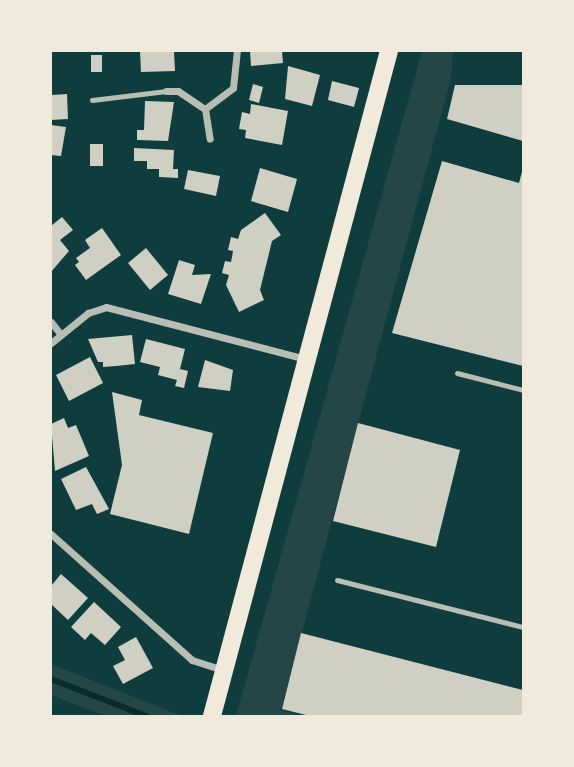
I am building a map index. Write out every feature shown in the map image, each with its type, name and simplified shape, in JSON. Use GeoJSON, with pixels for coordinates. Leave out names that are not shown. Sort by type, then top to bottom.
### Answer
{"type":"FeatureCollection","features":[{"type":"Feature","properties":{"kind":"main road"},"geometry":{"type":"LineString","coordinates":[[212,716],[389,51]]}},
{"type":"Feature","properties":{"kind":"street"},"geometry":{"type":"LineString","coordinates":[[205,109],[229,92],[237,75],[237,51]]}},
{"type":"Feature","properties":{"kind":"street"},"geometry":{"type":"LineString","coordinates":[[166,91],[178,91],[205,109],[210,139]]}},
{"type":"Feature","properties":{"kind":"street"},"geometry":{"type":"LineString","coordinates":[[51,343],[88,313],[116,308],[305,359]]}},
{"type":"Feature","properties":{"kind":"street"},"geometry":{"type":"LineString","coordinates":[[51,322],[61,335]]}},
{"type":"Feature","properties":{"kind":"street"},"geometry":{"type":"LineString","coordinates":[[51,534],[192,660],[223,671]]}},
{"type":"Feature","properties":{"kind":"lane"},"geometry":{"type":"LineString","coordinates":[[92,100],[166,91]]}},
{"type":"Feature","properties":{"kind":"lane"},"geometry":{"type":"LineString","coordinates":[[457,373],[523,390]]}},
{"type":"Feature","properties":{"kind":"lane"},"geometry":{"type":"LineString","coordinates":[[337,580],[523,627]]}},
{"type":"Feature","properties":{"kind":"shaded area"},"geometry":{"type":"Polygon","coordinates":[[[422,51],[453,51],[451,78],[281,710],[301,716],[236,716],[422,51]]]}},
{"type":"Feature","properties":{"kind":"shaded area"},"geometry":{"type":"Polygon","coordinates":[[[51,664],[182,716],[106,716],[51,695],[51,664]]]}},
{"type":"Feature","properties":{"kind":"building"},"geometry":{"type":"Polygon","coordinates":[[[140,51],[174,51],[175,71],[141,72],[140,51]]]}},
{"type":"Feature","properties":{"kind":"building"},"geometry":{"type":"Polygon","coordinates":[[[250,51],[282,51],[283,63],[251,66],[250,51]]]}},
{"type":"Feature","properties":{"kind":"building"},"geometry":{"type":"Polygon","coordinates":[[[91,55],[102,55],[102,72],[91,72],[91,55]]]}},
{"type":"Feature","properties":{"kind":"building"},"geometry":{"type":"Polygon","coordinates":[[[288,66],[320,75],[312,106],[285,99],[288,66]]]}},
{"type":"Feature","properties":{"kind":"building"},"geometry":{"type":"Polygon","coordinates":[[[332,81],[359,88],[354,107],[328,100],[332,81]]]}},
{"type":"Feature","properties":{"kind":"building"},"geometry":{"type":"Polygon","coordinates":[[[253,84],[263,87],[259,103],[249,100],[253,84]]]}},
{"type":"Feature","properties":{"kind":"building"},"geometry":{"type":"Polygon","coordinates":[[[455,85],[523,85],[523,141],[447,119],[455,85]]]}},
{"type":"Feature","properties":{"kind":"building"},"geometry":{"type":"Polygon","coordinates":[[[67,94],[68,119],[51,120],[51,95],[67,94]]]}},
{"type":"Feature","properties":{"kind":"building"},"geometry":{"type":"Polygon","coordinates":[[[145,101],[174,102],[168,141],[137,140],[137,130],[144,130],[145,101]]]}},
{"type":"Feature","properties":{"kind":"building"},"geometry":{"type":"Polygon","coordinates":[[[251,104],[288,111],[282,145],[245,138],[246,130],[239,129],[242,112],[250,114],[251,104]]]}},
{"type":"Feature","properties":{"kind":"building"},"geometry":{"type":"Polygon","coordinates":[[[51,125],[66,127],[61,156],[51,155],[51,125]]]}},
{"type":"Feature","properties":{"kind":"building"},"geometry":{"type":"Polygon","coordinates":[[[90,144],[103,144],[103,166],[90,166],[90,144]]]}},
{"type":"Feature","properties":{"kind":"building"},"geometry":{"type":"Polygon","coordinates":[[[134,148],[174,150],[173,169],[178,169],[178,178],[159,177],[159,169],[147,169],[147,161],[134,161],[134,148]]]}},
{"type":"Feature","properties":{"kind":"building"},"geometry":{"type":"Polygon","coordinates":[[[442,161],[519,183],[523,168],[523,366],[392,333],[442,161]]]}},
{"type":"Feature","properties":{"kind":"building"},"geometry":{"type":"Polygon","coordinates":[[[260,168],[297,179],[288,212],[251,201],[260,168]]]}},
{"type":"Feature","properties":{"kind":"building"},"geometry":{"type":"Polygon","coordinates":[[[188,170],[220,176],[216,196],[184,189],[188,170]]]}},
{"type":"Feature","properties":{"kind":"building"},"geometry":{"type":"Polygon","coordinates":[[[265,213],[281,235],[272,241],[260,290],[264,300],[239,312],[226,285],[229,275],[222,273],[225,261],[231,262],[233,251],[228,250],[231,237],[238,239],[241,230],[265,213]]]}},
{"type":"Feature","properties":{"kind":"building"},"geometry":{"type":"Polygon","coordinates":[[[62,217],[73,230],[60,240],[69,251],[51,272],[51,226],[62,217]]]}},
{"type":"Feature","properties":{"kind":"building"},"geometry":{"type":"Polygon","coordinates":[[[102,228],[121,255],[86,280],[75,265],[79,262],[76,258],[90,248],[85,240],[102,228]]]}},
{"type":"Feature","properties":{"kind":"building"},"geometry":{"type":"Polygon","coordinates":[[[146,248],[168,275],[150,290],[128,263],[146,248]]]}},
{"type":"Feature","properties":{"kind":"building"},"geometry":{"type":"Polygon","coordinates":[[[179,260],[195,265],[192,275],[211,274],[201,304],[168,294],[179,260]]]}},
{"type":"Feature","properties":{"kind":"building"},"geometry":{"type":"Polygon","coordinates":[[[132,335],[135,364],[116,366],[103,367],[103,362],[98,362],[88,339],[132,335]]]}},
{"type":"Feature","properties":{"kind":"building"},"geometry":{"type":"Polygon","coordinates":[[[146,339],[185,349],[180,369],[188,371],[184,388],[175,386],[177,380],[158,375],[160,367],[140,362],[146,339]]]}},
{"type":"Feature","properties":{"kind":"building"},"geometry":{"type":"Polygon","coordinates":[[[90,357],[103,383],[69,401],[56,375],[90,357]]]}},
{"type":"Feature","properties":{"kind":"building"},"geometry":{"type":"Polygon","coordinates":[[[205,360],[233,370],[230,391],[198,387],[205,360]]]}},
{"type":"Feature","properties":{"kind":"building"},"geometry":{"type":"Polygon","coordinates":[[[112,392],[142,400],[139,415],[213,433],[189,534],[110,514],[122,465],[112,392]]]}},
{"type":"Feature","properties":{"kind":"building"},"geometry":{"type":"Polygon","coordinates":[[[64,418],[68,428],[76,425],[89,456],[55,471],[51,424],[64,418]]]}},
{"type":"Feature","properties":{"kind":"building"},"geometry":{"type":"Polygon","coordinates":[[[358,423],[460,450],[436,547],[333,521],[358,423]]]}},
{"type":"Feature","properties":{"kind":"building"},"geometry":{"type":"Polygon","coordinates":[[[86,467],[109,509],[97,514],[92,504],[76,510],[61,479],[86,467]]]}},
{"type":"Feature","properties":{"kind":"building"},"geometry":{"type":"Polygon","coordinates":[[[61,574],[88,598],[68,620],[51,604],[51,586],[61,574]]]}},
{"type":"Feature","properties":{"kind":"building"},"geometry":{"type":"Polygon","coordinates":[[[94,602],[121,627],[105,645],[91,633],[85,640],[71,627],[94,602]]]}},
{"type":"Feature","properties":{"kind":"building"},"geometry":{"type":"Polygon","coordinates":[[[301,633],[523,690],[523,716],[310,716],[282,709],[301,633]]]}},
{"type":"Feature","properties":{"kind":"building"},"geometry":{"type":"Polygon","coordinates":[[[136,637],[153,668],[123,684],[113,666],[125,660],[118,647],[136,637]]]}},
{"type":"Feature","properties":{"kind":"waterway"},"geometry":{"type":"LineString","coordinates":[[51,679],[146,716]]}}]}
